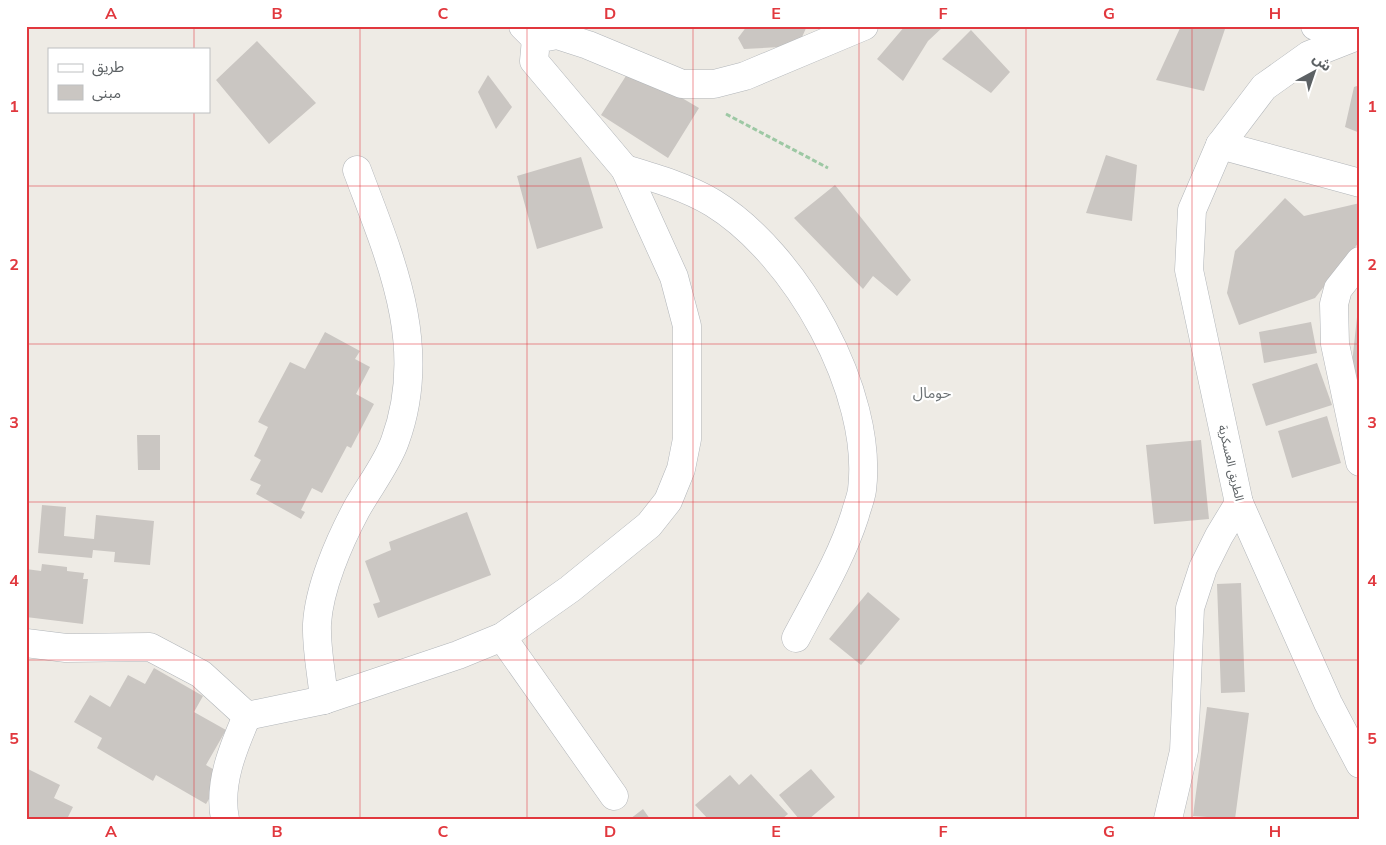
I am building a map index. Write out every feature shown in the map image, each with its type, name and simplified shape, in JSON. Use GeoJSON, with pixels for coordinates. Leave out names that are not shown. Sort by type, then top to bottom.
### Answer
{"type":"FeatureCollection","features":[{"type":"Feature","properties":{"kind":"street"},"geometry":{"type":"LineString","coordinates":[[247,716],[324,700],[458,655],[502,637],[570,589],[649,525],[668,501],[681,469],[687,439],[687,326],[674,277],[625,168],[534,61],[529,33],[557,35],[588,45],[682,84],[714,84],[745,76],[864,26]]}},
{"type":"Feature","properties":{"kind":"street"},"geometry":{"type":"LineString","coordinates":[[1315,26],[1358,35]]}},
{"type":"Feature","properties":{"kind":"street","name":"الطريق العسكرية"},"geometry":{"type":"LineString","coordinates":[[1358,35],[1309,55],[1264,87],[1220,145],[1192,210],[1189,270],[1239,503],[1328,703],[1360,764]]}},
{"type":"Feature","properties":{"kind":"street"},"geometry":{"type":"LineString","coordinates":[[1220,145],[1360,184]]}},
{"type":"Feature","properties":{"kind":"street"},"geometry":{"type":"LineString","coordinates":[[625,168],[677,186],[713,203],[742,226],[776,258],[815,314],[846,376],[864,447],[862,492],[846,544],[796,638]]}},
{"type":"Feature","properties":{"kind":"street"},"geometry":{"type":"LineString","coordinates":[[324,700],[317,624],[326,582],[338,543],[395,441],[405,400],[409,356],[404,308],[390,257],[357,170]]}},
{"type":"Feature","properties":{"kind":"street"},"geometry":{"type":"LineString","coordinates":[[1360,261],[1338,289],[1334,304],[1334,344],[1360,462]]}},
{"type":"Feature","properties":{"kind":"street"},"geometry":{"type":"LineString","coordinates":[[1168,819],[1184,751],[1190,608],[1203,568],[1219,536],[1239,503]]}},
{"type":"Feature","properties":{"kind":"street"},"geometry":{"type":"LineString","coordinates":[[502,637],[614,796]]}},
{"type":"Feature","properties":{"kind":"street"},"geometry":{"type":"LineString","coordinates":[[26,643],[66,648],[150,647],[201,674],[247,716]]}},
{"type":"Feature","properties":{"kind":"street"},"geometry":{"type":"LineString","coordinates":[[226,819],[222,802],[232,750],[247,716]]}},
{"type":"Feature","properties":{"kind":"path"},"geometry":{"type":"LineString","coordinates":[[723,112],[828,168]]}},
{"type":"Feature","properties":{"kind":"building"},"geometry":{"type":"Polygon","coordinates":[[[747,26],[807,26],[798,46],[744,49],[738,38],[747,26]]]}},
{"type":"Feature","properties":{"kind":"building"},"geometry":{"type":"Polygon","coordinates":[[[905,26],[944,26],[928,41],[903,81],[877,59],[905,26]]]}},
{"type":"Feature","properties":{"kind":"building"},"geometry":{"type":"Polygon","coordinates":[[[1181,26],[1225,29],[1204,91],[1156,80],[1181,26]]]}},
{"type":"Feature","properties":{"kind":"building"},"geometry":{"type":"Polygon","coordinates":[[[971,30],[1010,72],[991,93],[942,59],[971,30]]]}},
{"type":"Feature","properties":{"kind":"building"},"geometry":{"type":"Polygon","coordinates":[[[257,41],[316,103],[269,144],[216,80],[257,41]]]}},
{"type":"Feature","properties":{"kind":"building"},"geometry":{"type":"Polygon","coordinates":[[[631,68],[699,108],[668,158],[601,115],[631,68]]]}},
{"type":"Feature","properties":{"kind":"building"},"geometry":{"type":"Polygon","coordinates":[[[488,75],[512,107],[496,129],[478,92],[488,75]]]}},
{"type":"Feature","properties":{"kind":"building"},"geometry":{"type":"Polygon","coordinates":[[[1360,85],[1360,133],[1345,127],[1354,87],[1360,85]]]}},
{"type":"Feature","properties":{"kind":"building"},"geometry":{"type":"Polygon","coordinates":[[[1106,155],[1137,165],[1132,221],[1086,213],[1106,155]]]}},
{"type":"Feature","properties":{"kind":"building"},"geometry":{"type":"Polygon","coordinates":[[[581,157],[603,228],[537,249],[517,176],[581,157]]]}},
{"type":"Feature","properties":{"kind":"building"},"geometry":{"type":"Polygon","coordinates":[[[835,185],[911,280],[897,296],[873,276],[863,289],[794,218],[835,185]]]}},
{"type":"Feature","properties":{"kind":"building"},"geometry":{"type":"Polygon","coordinates":[[[1285,198],[1304,216],[1360,203],[1360,241],[1315,298],[1239,325],[1227,293],[1235,251],[1285,198]]]}},
{"type":"Feature","properties":{"kind":"building"},"geometry":{"type":"Polygon","coordinates":[[[1358,308],[1360,308],[1360,392],[1349,391],[1358,308]]]}},
{"type":"Feature","properties":{"kind":"building"},"geometry":{"type":"Polygon","coordinates":[[[1311,322],[1317,353],[1264,363],[1259,332],[1311,322]]]}},
{"type":"Feature","properties":{"kind":"building"},"geometry":{"type":"Polygon","coordinates":[[[325,332],[360,351],[355,359],[370,367],[356,394],[374,404],[351,448],[347,446],[322,493],[312,488],[301,510],[305,512],[301,519],[256,494],[261,485],[250,480],[261,460],[254,456],[268,427],[258,422],[290,362],[305,369],[325,332]]]}},
{"type":"Feature","properties":{"kind":"building"},"geometry":{"type":"Polygon","coordinates":[[[1317,363],[1332,405],[1266,426],[1252,384],[1317,363]]]}},
{"type":"Feature","properties":{"kind":"building"},"geometry":{"type":"Polygon","coordinates":[[[1327,416],[1341,463],[1292,478],[1278,431],[1327,416]]]}},
{"type":"Feature","properties":{"kind":"building"},"geometry":{"type":"Polygon","coordinates":[[[137,435],[160,435],[160,470],[138,470],[137,435]]]}},
{"type":"Feature","properties":{"kind":"building"},"geometry":{"type":"Polygon","coordinates":[[[1201,440],[1209,519],[1154,524],[1146,445],[1201,440]]]}},
{"type":"Feature","properties":{"kind":"building"},"geometry":{"type":"Polygon","coordinates":[[[42,505],[66,507],[64,536],[94,539],[96,515],[154,521],[150,565],[114,562],[115,552],[93,550],[92,558],[38,553],[42,505]]]}},
{"type":"Feature","properties":{"kind":"building"},"geometry":{"type":"Polygon","coordinates":[[[467,512],[491,575],[378,618],[373,604],[380,602],[365,561],[391,550],[389,542],[467,512]]]}},
{"type":"Feature","properties":{"kind":"building"},"geometry":{"type":"Polygon","coordinates":[[[42,564],[67,567],[67,571],[84,573],[83,579],[88,579],[83,624],[26,617],[26,569],[41,571],[42,564]]]}},
{"type":"Feature","properties":{"kind":"building"},"geometry":{"type":"Polygon","coordinates":[[[1241,583],[1245,692],[1221,693],[1217,584],[1241,583]]]}},
{"type":"Feature","properties":{"kind":"building"},"geometry":{"type":"Polygon","coordinates":[[[868,592],[900,619],[861,665],[829,639],[868,592]]]}},
{"type":"Feature","properties":{"kind":"building"},"geometry":{"type":"Polygon","coordinates":[[[154,668],[203,696],[194,712],[226,730],[206,765],[223,775],[206,804],[156,775],[153,781],[97,748],[102,738],[74,722],[90,695],[110,707],[128,675],[145,684],[154,668]]]}},
{"type":"Feature","properties":{"kind":"building"},"geometry":{"type":"Polygon","coordinates":[[[1207,707],[1249,713],[1235,819],[1193,816],[1207,707]]]}},
{"type":"Feature","properties":{"kind":"building"},"geometry":{"type":"Polygon","coordinates":[[[26,768],[60,785],[54,798],[73,807],[67,819],[26,819],[26,768]]]}},
{"type":"Feature","properties":{"kind":"building"},"geometry":{"type":"Polygon","coordinates":[[[811,769],[835,797],[809,819],[799,819],[779,795],[811,769]]]}},
{"type":"Feature","properties":{"kind":"building"},"geometry":{"type":"Polygon","coordinates":[[[751,774],[788,814],[782,819],[708,819],[695,805],[730,775],[739,785],[751,774]]]}},
{"type":"Feature","properties":{"kind":"building"},"geometry":{"type":"Polygon","coordinates":[[[643,809],[650,819],[630,819],[643,809]]]}},
{"type":"Feature","properties":{"kind":"district","name":"حومال"},"geometry":{"type":"Point","coordinates":[932,393]}}]}
